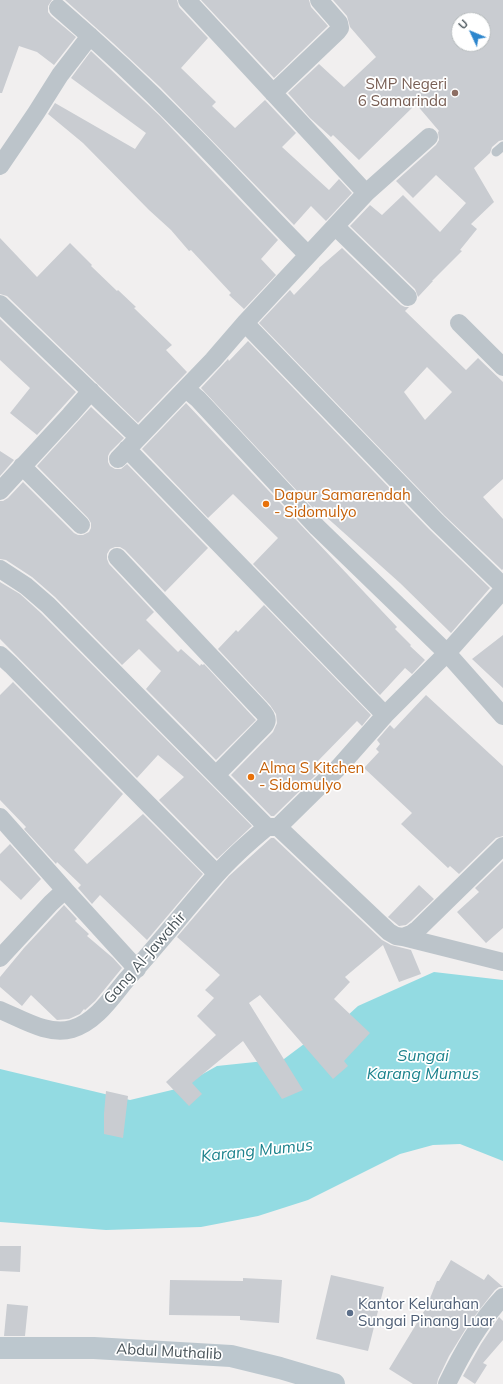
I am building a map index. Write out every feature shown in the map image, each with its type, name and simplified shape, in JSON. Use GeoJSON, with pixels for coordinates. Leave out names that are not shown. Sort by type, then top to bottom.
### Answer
{"type":"FeatureCollection","features":[{"type":"Feature","properties":{"kind":"street"},"geometry":{"type":"LineString","coordinates":[[187,0],[366,193]]}},
{"type":"Feature","properties":{"kind":"street"},"geometry":{"type":"LineString","coordinates":[[273,93],[340,28],[339,23],[319,0]]}},
{"type":"Feature","properties":{"kind":"street"},"geometry":{"type":"LineString","coordinates":[[58,8],[90,36],[181,123],[308,255]]}},
{"type":"Feature","properties":{"kind":"street"},"geometry":{"type":"LineString","coordinates":[[3,162],[60,75],[90,36]]}},
{"type":"Feature","properties":{"kind":"street"},"geometry":{"type":"LineString","coordinates":[[128,448],[186,389],[366,193],[429,137]]}},
{"type":"Feature","properties":{"kind":"street"},"geometry":{"type":"LineString","coordinates":[[335,226],[408,297]]}},
{"type":"Feature","properties":{"kind":"street"},"geometry":{"type":"LineString","coordinates":[[0,304],[91,391],[128,448],[385,715]]}},
{"type":"Feature","properties":{"kind":"street"},"geometry":{"type":"LineString","coordinates":[[245,323],[437,522],[503,586]]}},
{"type":"Feature","properties":{"kind":"street"},"geometry":{"type":"LineString","coordinates":[[459,323],[503,367]]}},
{"type":"Feature","properties":{"kind":"street"},"geometry":{"type":"LineString","coordinates":[[186,389],[317,527],[447,653],[503,716]]}},
{"type":"Feature","properties":{"kind":"street"},"geometry":{"type":"LineString","coordinates":[[0,491],[91,391]]}},
{"type":"Feature","properties":{"kind":"street"},"geometry":{"type":"LineString","coordinates":[[22,466],[81,525]]}},
{"type":"Feature","properties":{"kind":"street"},"geometry":{"type":"LineString","coordinates":[[116,557],[266,716],[267,720],[264,726],[216,775]]}},
{"type":"Feature","properties":{"kind":"street"},"geometry":{"type":"LineString","coordinates":[[0,569],[26,586],[48,605],[216,775],[389,932],[396,936],[503,962]]}},
{"type":"Feature","properties":{"kind":"street","name":"Gang Al-Jawahir"},"geometry":{"type":"LineString","coordinates":[[0,1010],[45,1029],[59,1031],[72,1029],[83,1025],[97,1014],[217,874],[340,767],[385,715],[447,653],[503,590]]}},
{"type":"Feature","properties":{"kind":"street"},"geometry":{"type":"LineString","coordinates":[[0,655],[217,874]]}},
{"type":"Feature","properties":{"kind":"street"},"geometry":{"type":"LineString","coordinates":[[0,817],[137,969]]}},
{"type":"Feature","properties":{"kind":"street"},"geometry":{"type":"LineString","coordinates":[[403,937],[418,929],[503,846]]}},
{"type":"Feature","properties":{"kind":"street"},"geometry":{"type":"LineString","coordinates":[[0,958],[65,890]]}},
{"type":"Feature","properties":{"kind":"street"},"geometry":{"type":"LineString","coordinates":[[447,1384],[466,1346],[503,1297]]}},
{"type":"Feature","properties":{"kind":"street","name":"Abdul Muthalib"},"geometry":{"type":"LineString","coordinates":[[0,1348],[94,1348],[231,1356],[280,1368],[334,1384]]}},
{"type":"Feature","properties":{"kind":"water","name":"Sungai Karang Mumus"},"geometry":{"type":"Polygon","coordinates":[[[434,972],[503,980],[503,1161],[460,1144],[433,1145],[400,1154],[308,1200],[258,1216],[201,1227],[106,1230],[0,1222],[0,1069],[130,1100],[176,1089],[217,1066],[284,1059],[304,1044],[335,1027],[358,1006],[434,972]]]}},
{"type":"Feature","properties":{"kind":"building"},"geometry":{"type":"Polygon","coordinates":[[[0,0],[52,0],[48,6],[48,12],[76,37],[54,65],[37,52],[19,46],[2,93],[0,93],[0,0]]]}},
{"type":"Feature","properties":{"kind":"building"},"geometry":{"type":"Polygon","coordinates":[[[65,0],[177,0],[179,7],[208,38],[181,68],[216,102],[212,106],[235,128],[265,100],[296,133],[282,147],[329,190],[339,179],[352,193],[326,221],[311,206],[294,225],[160,87],[65,0]]]}},
{"type":"Feature","properties":{"kind":"building"},"geometry":{"type":"Polygon","coordinates":[[[201,0],[309,0],[311,7],[328,26],[274,78],[201,0]]]}},
{"type":"Feature","properties":{"kind":"building"},"geometry":{"type":"Polygon","coordinates":[[[333,0],[503,0],[503,140],[499,141],[492,147],[490,153],[474,168],[494,202],[471,224],[477,229],[460,250],[462,251],[418,297],[415,289],[350,226],[370,205],[382,215],[403,195],[440,232],[466,203],[436,175],[413,198],[396,181],[436,145],[439,140],[439,131],[416,104],[359,160],[333,135],[331,137],[310,118],[288,93],[319,64],[344,87],[376,57],[350,27],[347,16],[333,0]]]}},
{"type":"Feature","properties":{"kind":"building"},"geometry":{"type":"Polygon","coordinates":[[[91,51],[160,116],[278,240],[261,259],[276,275],[244,309],[229,295],[231,293],[191,250],[189,251],[171,230],[149,210],[83,143],[48,114],[55,103],[135,149],[146,133],[71,78],[91,51]]]}},
{"type":"Feature","properties":{"kind":"building"},"geometry":{"type":"Polygon","coordinates":[[[0,238],[37,277],[70,243],[92,265],[91,266],[136,307],[134,308],[172,345],[166,350],[187,372],[138,423],[7,296],[0,294],[0,238]]]}},
{"type":"Feature","properties":{"kind":"building"},"geometry":{"type":"Polygon","coordinates":[[[342,248],[401,305],[409,307],[405,311],[466,370],[478,358],[503,382],[503,479],[483,497],[503,519],[502,570],[444,515],[259,323],[290,290],[294,295],[319,268],[342,248]],[[427,367],[404,392],[425,420],[452,392],[427,367]]]}},
{"type":"Feature","properties":{"kind":"building"},"geometry":{"type":"Polygon","coordinates":[[[0,319],[76,392],[37,435],[10,413],[30,388],[0,360],[0,319]]]}},
{"type":"Feature","properties":{"kind":"building"},"geometry":{"type":"Polygon","coordinates":[[[248,341],[429,529],[490,588],[451,633],[400,583],[314,506],[313,508],[201,388],[228,359],[229,361],[248,341]]]}},
{"type":"Feature","properties":{"kind":"building"},"geometry":{"type":"Polygon","coordinates":[[[186,403],[397,627],[395,629],[425,660],[412,674],[405,668],[380,695],[253,564],[278,538],[233,494],[208,518],[142,449],[186,403]]]}},
{"type":"Feature","properties":{"kind":"building"},"geometry":{"type":"Polygon","coordinates":[[[91,407],[124,438],[108,456],[110,466],[115,469],[121,469],[127,464],[208,548],[165,592],[125,550],[120,547],[110,549],[107,554],[107,559],[109,564],[154,612],[146,620],[178,652],[181,649],[200,666],[201,664],[204,664],[256,720],[216,760],[146,689],[161,671],[139,649],[122,665],[55,597],[32,577],[6,560],[0,559],[0,501],[8,498],[23,482],[74,533],[83,535],[89,532],[91,523],[88,518],[37,466],[91,407]]]}},
{"type":"Feature","properties":{"kind":"building"},"geometry":{"type":"Polygon","coordinates":[[[0,451],[14,460],[0,476],[0,451]]]}},
{"type":"Feature","properties":{"kind":"building"},"geometry":{"type":"Polygon","coordinates":[[[0,582],[20,594],[41,613],[252,826],[217,859],[159,800],[184,777],[158,755],[137,778],[0,639],[0,582]]]}},
{"type":"Feature","properties":{"kind":"building"},"geometry":{"type":"Polygon","coordinates":[[[264,605],[371,715],[362,726],[357,721],[313,766],[319,772],[274,816],[271,816],[231,775],[273,732],[277,723],[276,714],[270,705],[218,649],[236,630],[238,632],[264,605]]]}},
{"type":"Feature","properties":{"kind":"building"},"geometry":{"type":"Polygon","coordinates":[[[503,635],[503,688],[472,659],[503,635]]]}},
{"type":"Feature","properties":{"kind":"building"},"geometry":{"type":"Polygon","coordinates":[[[13,682],[123,794],[74,850],[87,864],[143,814],[203,874],[147,940],[100,895],[92,904],[78,888],[81,885],[57,862],[56,864],[24,829],[26,827],[0,800],[0,695],[13,682]]]}},
{"type":"Feature","properties":{"kind":"building"},"geometry":{"type":"Polygon","coordinates":[[[426,695],[503,766],[503,836],[496,838],[459,874],[450,866],[448,868],[401,824],[412,813],[364,768],[379,752],[376,749],[380,744],[377,740],[390,725],[394,729],[426,695]]]}},
{"type":"Feature","properties":{"kind":"building"},"geometry":{"type":"Polygon","coordinates":[[[271,838],[274,838],[382,940],[391,945],[411,950],[421,974],[399,982],[383,945],[345,977],[350,982],[334,999],[370,1033],[344,1061],[348,1066],[333,1079],[260,995],[249,1003],[303,1090],[282,1099],[243,1041],[192,1083],[202,1094],[189,1106],[166,1082],[216,1035],[197,1016],[214,998],[205,990],[220,975],[177,937],[229,876],[271,838]]]}},
{"type":"Feature","properties":{"kind":"building"},"geometry":{"type":"Polygon","coordinates":[[[10,844],[41,879],[21,900],[0,880],[0,854],[10,844]]]}},
{"type":"Feature","properties":{"kind":"building"},"geometry":{"type":"Polygon","coordinates":[[[503,861],[503,928],[486,943],[457,912],[479,892],[475,888],[503,861]]]}},
{"type":"Feature","properties":{"kind":"building"},"geometry":{"type":"Polygon","coordinates":[[[419,885],[434,899],[406,925],[399,926],[388,917],[419,885]]]}},
{"type":"Feature","properties":{"kind":"building"},"geometry":{"type":"Polygon","coordinates":[[[64,905],[77,919],[75,921],[89,934],[87,936],[113,958],[122,968],[95,1001],[80,1014],[69,1019],[57,1020],[31,995],[22,1006],[0,987],[0,977],[24,948],[64,905]]]}},
{"type":"Feature","properties":{"kind":"building"},"geometry":{"type":"Polygon","coordinates":[[[106,1091],[128,1096],[123,1138],[104,1134],[106,1091]]]}},
{"type":"Feature","properties":{"kind":"building"},"geometry":{"type":"Polygon","coordinates":[[[0,1246],[21,1246],[20,1272],[0,1271],[0,1246]]]}},
{"type":"Feature","properties":{"kind":"building"},"geometry":{"type":"Polygon","coordinates":[[[451,1260],[484,1280],[488,1274],[503,1287],[499,1287],[495,1290],[470,1322],[449,1356],[437,1384],[413,1384],[389,1369],[426,1308],[437,1281],[439,1281],[451,1260]]]}},
{"type":"Feature","properties":{"kind":"building","name":"Kantor Kelurahan Sungai Pinang Luar"},"geometry":{"type":"Polygon","coordinates":[[[331,1275],[384,1287],[368,1351],[316,1339],[331,1275]]]}},
{"type":"Feature","properties":{"kind":"building"},"geometry":{"type":"Polygon","coordinates":[[[243,1278],[282,1280],[279,1323],[240,1320],[240,1316],[169,1315],[170,1280],[243,1281],[243,1278]]]}},
{"type":"Feature","properties":{"kind":"building"},"geometry":{"type":"Polygon","coordinates":[[[7,1304],[28,1306],[25,1336],[4,1336],[7,1304]]]}},
{"type":"Feature","properties":{"kind":"building"},"geometry":{"type":"Polygon","coordinates":[[[499,1317],[503,1321],[503,1340],[483,1363],[487,1365],[475,1384],[463,1376],[481,1344],[499,1317]]]}},
{"type":"Feature","properties":{"kind":"place","name":"SMP Negeri 6 Samarinda"},"geometry":{"type":"Point","coordinates":[455,93]}},
{"type":"Feature","properties":{"kind":"place","name":"Dapur Samarendah - Sidomulyo"},"geometry":{"type":"Point","coordinates":[266,504]}},
{"type":"Feature","properties":{"kind":"place","name":"Alma S Kitchen - Sidomulyo"},"geometry":{"type":"Point","coordinates":[251,777]}},
{"type":"Feature","properties":{"kind":"place","name":"Kantor Kelurahan Sungai Pinang Luar"},"geometry":{"type":"Point","coordinates":[350,1313]}},
{"type":"Feature","properties":{"kind":"water label","name":"Karang Mumus"},"geometry":{"type":"Point","coordinates":[257,1151]}}]}
